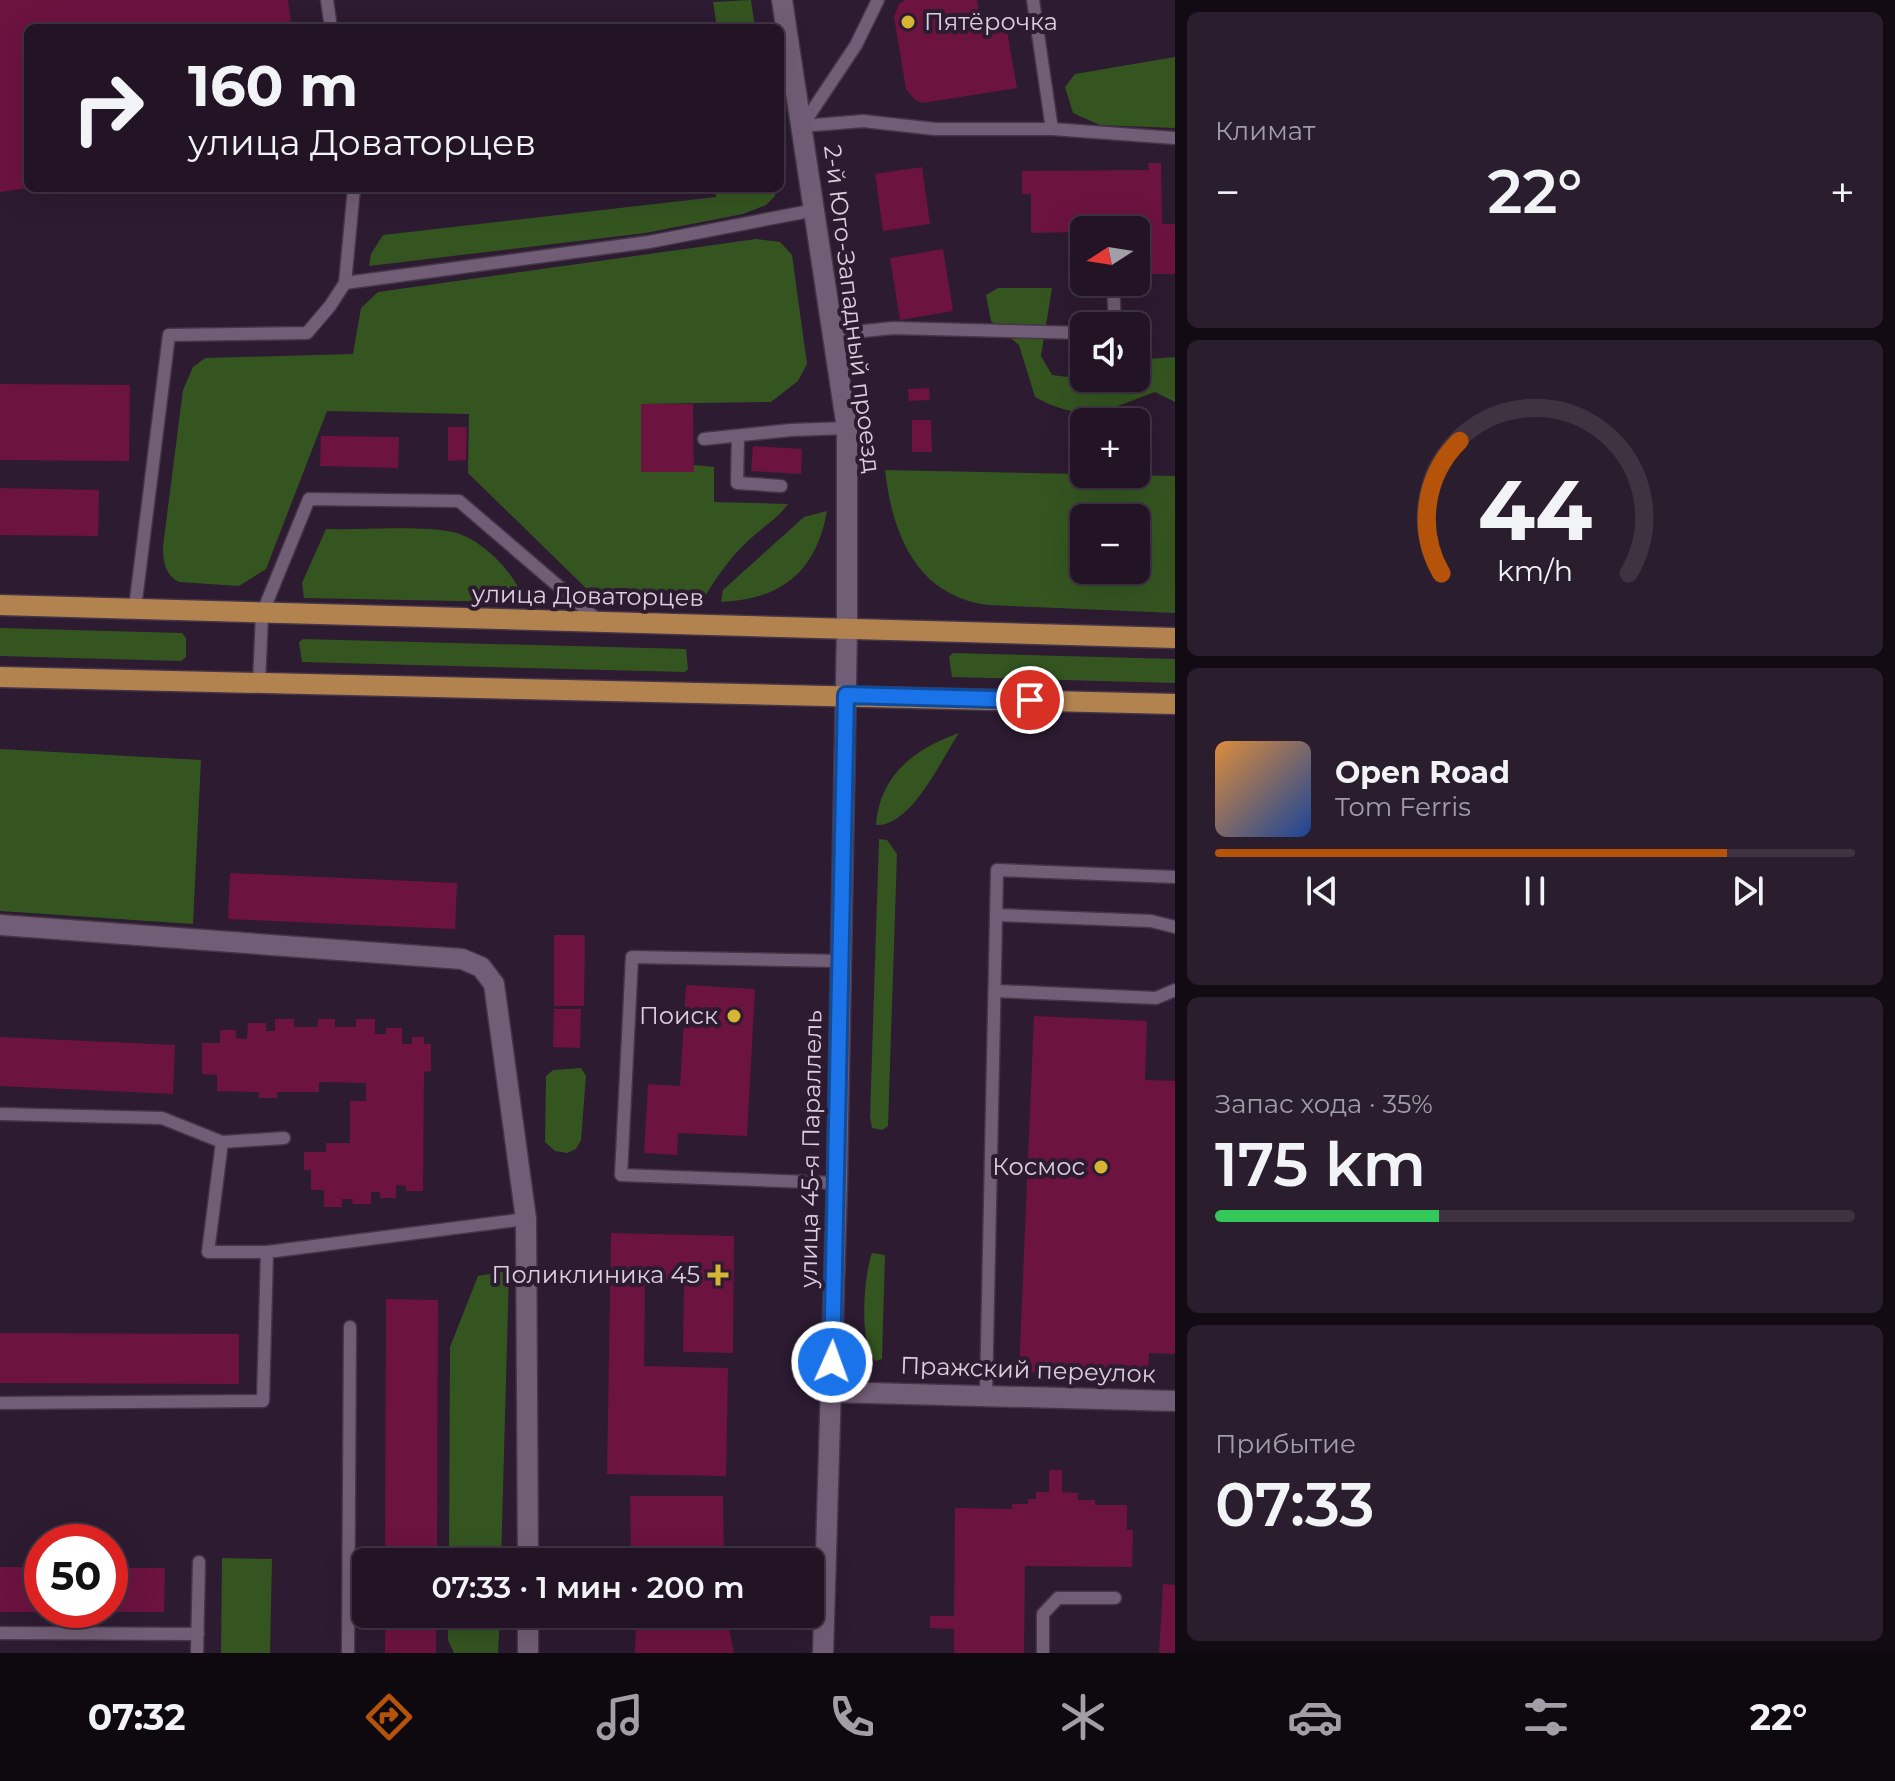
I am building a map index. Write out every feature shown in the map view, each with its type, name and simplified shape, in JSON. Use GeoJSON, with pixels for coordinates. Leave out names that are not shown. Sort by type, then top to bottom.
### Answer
{"type":"FeatureCollection","features":[{"type":"Feature","properties":{"kind":"main road","name":"улица Доваторцев"},"geometry":{"type":"LineString","coordinates":[[0,605],[1175,638]]}},
{"type":"Feature","properties":{"kind":"main road"},"geometry":{"type":"LineString","coordinates":[[0,677],[1175,704]]}},
{"type":"Feature","properties":{"kind":"street","name":"2-й Юго-Западный проезд"},"geometry":{"type":"LineString","coordinates":[[782,0],[847,428],[850,489],[846,695]]}},
{"type":"Feature","properties":{"kind":"street","name":"улица 45-я Параллель"},"geometry":{"type":"LineString","coordinates":[[823,1653],[837,1183],[846,695]]}},
{"type":"Feature","properties":{"kind":"street"},"geometry":{"type":"LineString","coordinates":[[0,925],[462,959],[481,967],[494,984],[526,1219],[528,1548]]}},
{"type":"Feature","properties":{"kind":"street","name":"Пражский переулок"},"geometry":{"type":"LineString","coordinates":[[831,1392],[1175,1401]]}},
{"type":"Feature","properties":{"kind":"street"},"geometry":{"type":"LineString","coordinates":[[528,1628],[528,1653]]}},
{"type":"Feature","properties":{"kind":"lane"},"geometry":{"type":"LineString","coordinates":[[327,0],[330,24]]}},
{"type":"Feature","properties":{"kind":"lane"},"geometry":{"type":"LineString","coordinates":[[802,126],[856,45],[878,0]]}},
{"type":"Feature","properties":{"kind":"lane"},"geometry":{"type":"LineString","coordinates":[[1033,0],[1052,129]]}},
{"type":"Feature","properties":{"kind":"lane"},"geometry":{"type":"LineString","coordinates":[[802,126],[863,121],[935,129],[1052,129],[1175,138]]}},
{"type":"Feature","properties":{"kind":"lane"},"geometry":{"type":"LineString","coordinates":[[135,608],[169,335],[307,333],[345,283],[354,192]]}},
{"type":"Feature","properties":{"kind":"lane"},"geometry":{"type":"LineString","coordinates":[[345,283],[649,242],[815,210]]}},
{"type":"Feature","properties":{"kind":"lane"},"geometry":{"type":"LineString","coordinates":[[834,334],[893,328],[1070,333]]}},
{"type":"Feature","properties":{"kind":"lane"},"geometry":{"type":"LineString","coordinates":[[704,439],[847,428]]}},
{"type":"Feature","properties":{"kind":"lane"},"geometry":{"type":"LineString","coordinates":[[738,437],[737,483],[781,486]]}},
{"type":"Feature","properties":{"kind":"lane"},"geometry":{"type":"LineString","coordinates":[[259,683],[262,614],[309,499],[459,501],[601,623]]}},
{"type":"Feature","properties":{"kind":"lane"},"geometry":{"type":"LineString","coordinates":[[986,1395],[997,870],[1175,877]]}},
{"type":"Feature","properties":{"kind":"lane"},"geometry":{"type":"LineString","coordinates":[[997,915],[1151,921],[1175,927]]}},
{"type":"Feature","properties":{"kind":"lane"},"geometry":{"type":"LineString","coordinates":[[837,1183],[621,1175],[632,957],[840,961]]}},
{"type":"Feature","properties":{"kind":"lane"},"geometry":{"type":"LineString","coordinates":[[996,991],[1156,998],[1175,990]]}},
{"type":"Feature","properties":{"kind":"lane"},"geometry":{"type":"LineString","coordinates":[[0,1114],[162,1118],[222,1142],[284,1138]]}},
{"type":"Feature","properties":{"kind":"lane"},"geometry":{"type":"LineString","coordinates":[[222,1142],[208,1252],[267,1252],[526,1219]]}},
{"type":"Feature","properties":{"kind":"lane"},"geometry":{"type":"LineString","coordinates":[[0,1403],[263,1401],[267,1252]]}},
{"type":"Feature","properties":{"kind":"lane"},"geometry":{"type":"LineString","coordinates":[[348,1653],[350,1327]]}},
{"type":"Feature","properties":{"kind":"lane"},"geometry":{"type":"LineString","coordinates":[[197,1653],[199,1562]]}},
{"type":"Feature","properties":{"kind":"lane"},"geometry":{"type":"LineString","coordinates":[[1043,1653],[1043,1614],[1058,1598],[1115,1598]]}},
{"type":"Feature","properties":{"kind":"lane"},"geometry":{"type":"LineString","coordinates":[[0,1633],[198,1634]]}},
{"type":"Feature","properties":{"kind":"green space"},"geometry":{"type":"Polygon","coordinates":[[[751,0],[754,24],[716,24],[713,2],[751,0]]]}},
{"type":"Feature","properties":{"kind":"green space"},"geometry":{"type":"Polygon","coordinates":[[[1175,57],[1175,128],[1100,125],[1073,113],[1065,87],[1075,74],[1175,57]]]}},
{"type":"Feature","properties":{"kind":"green space"},"geometry":{"type":"Polygon","coordinates":[[[715,192],[776,192],[766,205],[743,214],[645,233],[369,266],[371,254],[383,235],[716,197],[715,192]]]}},
{"type":"Feature","properties":{"kind":"green space"},"geometry":{"type":"Polygon","coordinates":[[[756,239],[780,242],[792,255],[807,364],[798,381],[771,402],[641,404],[693,472],[694,465],[714,467],[714,502],[788,504],[736,553],[702,601],[594,596],[468,473],[469,414],[327,411],[266,569],[239,586],[179,582],[168,571],[163,546],[183,390],[193,367],[205,358],[353,354],[361,308],[378,292],[756,239]]]}},
{"type":"Feature","properties":{"kind":"green space"},"geometry":{"type":"Polygon","coordinates":[[[998,288],[1052,288],[1041,356],[1052,375],[1070,375],[1070,392],[1150,392],[1150,359],[1175,357],[1175,402],[1155,392],[1111,408],[1070,410],[1035,397],[1019,345],[991,321],[986,295],[998,288]]]}},
{"type":"Feature","properties":{"kind":"green space"},"geometry":{"type":"Polygon","coordinates":[[[885,470],[1070,474],[1070,488],[1150,488],[1150,475],[1175,476],[1175,613],[988,605],[963,599],[943,589],[926,575],[912,558],[894,516],[885,470]]]}},
{"type":"Feature","properties":{"kind":"green space"},"geometry":{"type":"Polygon","coordinates":[[[827,511],[814,551],[793,578],[762,595],[721,602],[723,590],[804,517],[827,511]]]}},
{"type":"Feature","properties":{"kind":"green space"},"geometry":{"type":"Polygon","coordinates":[[[326,529],[425,529],[463,535],[494,556],[521,594],[515,602],[304,598],[302,583],[326,529]]]}},
{"type":"Feature","properties":{"kind":"green space"},"geometry":{"type":"Polygon","coordinates":[[[0,628],[182,633],[186,638],[186,657],[181,661],[0,656],[0,628]]]}},
{"type":"Feature","properties":{"kind":"green space"},"geometry":{"type":"Polygon","coordinates":[[[303,639],[686,649],[688,669],[685,672],[302,662],[299,642],[303,639]]]}},
{"type":"Feature","properties":{"kind":"green space"},"geometry":{"type":"Polygon","coordinates":[[[953,653],[1175,659],[1175,683],[952,677],[949,657],[953,653]]]}},
{"type":"Feature","properties":{"kind":"green space"},"geometry":{"type":"Polygon","coordinates":[[[959,733],[913,804],[889,823],[876,825],[884,792],[902,766],[928,747],[959,733]]]}},
{"type":"Feature","properties":{"kind":"green space"},"geometry":{"type":"Polygon","coordinates":[[[0,749],[201,760],[193,924],[0,911],[0,749]]]}},
{"type":"Feature","properties":{"kind":"green space"},"geometry":{"type":"Polygon","coordinates":[[[879,839],[887,840],[897,854],[888,1126],[882,1130],[872,1128],[870,1117],[879,839]]]}},
{"type":"Feature","properties":{"kind":"green space"},"geometry":{"type":"Polygon","coordinates":[[[581,1068],[586,1076],[581,1140],[576,1149],[567,1153],[555,1151],[545,1142],[546,1076],[553,1070],[581,1068]]]}},
{"type":"Feature","properties":{"kind":"green space"},"geometry":{"type":"Polygon","coordinates":[[[872,1253],[885,1255],[882,1359],[876,1361],[867,1341],[864,1309],[872,1253]]]}},
{"type":"Feature","properties":{"kind":"green space"},"geometry":{"type":"Polygon","coordinates":[[[509,1271],[501,1548],[449,1548],[450,1347],[478,1276],[509,1271]]]}},
{"type":"Feature","properties":{"kind":"green space"},"geometry":{"type":"Polygon","coordinates":[[[222,1558],[272,1559],[270,1653],[221,1653],[222,1558]]]}},
{"type":"Feature","properties":{"kind":"green space"},"geometry":{"type":"Polygon","coordinates":[[[448,1628],[499,1628],[498,1653],[454,1653],[448,1640],[448,1628]]]}},
{"type":"Feature","properties":{"kind":"building"},"geometry":{"type":"Polygon","coordinates":[[[0,0],[288,0],[291,24],[24,24],[24,189],[0,192],[0,0]]]}},
{"type":"Feature","properties":{"kind":"building"},"geometry":{"type":"Polygon","coordinates":[[[905,0],[977,0],[983,36],[1007,31],[1017,88],[923,103],[915,100],[906,89],[894,17],[899,4],[905,0]]]}},
{"type":"Feature","properties":{"kind":"building"},"geometry":{"type":"Polygon","coordinates":[[[1148,163],[1161,163],[1162,224],[1175,224],[1175,274],[1150,274],[1150,216],[1070,216],[1070,232],[1031,233],[1031,194],[1022,194],[1022,171],[1149,170],[1148,163]]]}},
{"type":"Feature","properties":{"kind":"building"},"geometry":{"type":"Polygon","coordinates":[[[922,167],[930,224],[883,231],[875,174],[922,167]]]}},
{"type":"Feature","properties":{"kind":"building"},"geometry":{"type":"Polygon","coordinates":[[[943,249],[953,311],[900,320],[890,258],[943,249]]]}},
{"type":"Feature","properties":{"kind":"building"},"geometry":{"type":"Polygon","coordinates":[[[0,384],[130,385],[129,461],[0,460],[0,384]]]}},
{"type":"Feature","properties":{"kind":"building"},"geometry":{"type":"Polygon","coordinates":[[[929,388],[930,400],[909,401],[908,389],[929,388]]]}},
{"type":"Feature","properties":{"kind":"building"},"geometry":{"type":"Polygon","coordinates":[[[641,404],[693,404],[694,472],[641,472],[641,404]]]}},
{"type":"Feature","properties":{"kind":"building"},"geometry":{"type":"Polygon","coordinates":[[[912,420],[931,420],[932,452],[912,452],[912,420]]]}},
{"type":"Feature","properties":{"kind":"building"},"geometry":{"type":"Polygon","coordinates":[[[448,427],[467,427],[466,460],[448,461],[448,427]]]}},
{"type":"Feature","properties":{"kind":"building"},"geometry":{"type":"Polygon","coordinates":[[[321,436],[399,437],[398,468],[320,466],[321,436]]]}},
{"type":"Feature","properties":{"kind":"building"},"geometry":{"type":"Polygon","coordinates":[[[753,446],[802,449],[801,474],[751,471],[753,446]]]}},
{"type":"Feature","properties":{"kind":"building"},"geometry":{"type":"Polygon","coordinates":[[[0,488],[99,490],[98,536],[0,535],[0,488]]]}},
{"type":"Feature","properties":{"kind":"building"},"geometry":{"type":"Polygon","coordinates":[[[230,873],[457,883],[455,929],[228,919],[230,873]]]}},
{"type":"Feature","properties":{"kind":"building"},"geometry":{"type":"Polygon","coordinates":[[[554,935],[585,935],[584,1006],[554,1006],[554,935]]]}},
{"type":"Feature","properties":{"kind":"building"},"geometry":{"type":"Polygon","coordinates":[[[686,985],[755,989],[747,1136],[678,1133],[677,1155],[644,1153],[648,1084],[680,1086],[686,985]]]}},
{"type":"Feature","properties":{"kind":"building"},"geometry":{"type":"Polygon","coordinates":[[[554,1009],[581,1009],[580,1048],[553,1047],[554,1009]]]}},
{"type":"Feature","properties":{"kind":"building","name":"Космос"},"geometry":{"type":"Polygon","coordinates":[[[1034,1016],[1147,1021],[1145,1080],[1175,1081],[1175,1354],[1149,1353],[1148,1377],[1019,1372],[1034,1016]]]}},
{"type":"Feature","properties":{"kind":"building"},"geometry":{"type":"Polygon","coordinates":[[[275,1019],[294,1019],[294,1027],[318,1027],[318,1019],[335,1019],[335,1027],[356,1027],[356,1019],[375,1019],[375,1034],[386,1034],[386,1028],[402,1028],[402,1044],[412,1044],[412,1037],[424,1037],[424,1044],[431,1044],[431,1071],[424,1072],[423,1191],[406,1191],[406,1186],[396,1185],[396,1198],[380,1198],[380,1192],[371,1192],[371,1204],[352,1204],[353,1199],[342,1199],[342,1207],[324,1207],[324,1190],[311,1190],[311,1170],[304,1170],[304,1152],[326,1152],[326,1143],[350,1143],[350,1101],[366,1101],[366,1083],[319,1082],[319,1092],[277,1092],[277,1098],[259,1098],[259,1092],[217,1091],[217,1075],[202,1074],[202,1043],[220,1043],[220,1030],[236,1030],[236,1038],[247,1039],[248,1023],[266,1023],[266,1031],[275,1031],[275,1019]]]}},
{"type":"Feature","properties":{"kind":"building"},"geometry":{"type":"Polygon","coordinates":[[[0,1037],[175,1045],[173,1094],[0,1086],[0,1037]]]}},
{"type":"Feature","properties":{"kind":"building"},"geometry":{"type":"Polygon","coordinates":[[[611,1233],[734,1236],[733,1353],[683,1352],[684,1280],[645,1279],[644,1366],[728,1368],[726,1476],[607,1474],[611,1233]]]}},
{"type":"Feature","properties":{"kind":"building"},"geometry":{"type":"Polygon","coordinates":[[[386,1299],[438,1300],[437,1548],[385,1548],[386,1299]]]}},
{"type":"Feature","properties":{"kind":"building"},"geometry":{"type":"Polygon","coordinates":[[[0,1333],[239,1334],[239,1384],[0,1383],[0,1333]]]}},
{"type":"Feature","properties":{"kind":"building"},"geometry":{"type":"Polygon","coordinates":[[[1049,1470],[1062,1470],[1062,1492],[1078,1493],[1078,1500],[1095,1500],[1095,1505],[1127,1505],[1127,1530],[1133,1530],[1132,1567],[1025,1566],[1024,1653],[954,1653],[954,1629],[930,1628],[930,1616],[954,1616],[955,1508],[1012,1509],[1012,1504],[1028,1504],[1028,1499],[1036,1499],[1036,1492],[1049,1492],[1049,1470]]]}},
{"type":"Feature","properties":{"kind":"building"},"geometry":{"type":"Polygon","coordinates":[[[630,1496],[723,1496],[724,1548],[631,1548],[630,1496]]]}},
{"type":"Feature","properties":{"kind":"building"},"geometry":{"type":"Polygon","coordinates":[[[0,1567],[24,1567],[24,1612],[0,1612],[0,1567]]]}},
{"type":"Feature","properties":{"kind":"building"},"geometry":{"type":"Polygon","coordinates":[[[128,1568],[165,1568],[164,1612],[128,1612],[128,1568]]]}},
{"type":"Feature","properties":{"kind":"building"},"geometry":{"type":"Polygon","coordinates":[[[1163,1584],[1175,1585],[1175,1653],[1159,1653],[1163,1584]]]}},
{"type":"Feature","properties":{"kind":"building"},"geometry":{"type":"Polygon","coordinates":[[[385,1628],[436,1628],[436,1653],[385,1653],[385,1628]]]}},
{"type":"Feature","properties":{"kind":"building"},"geometry":{"type":"Polygon","coordinates":[[[636,1628],[729,1628],[734,1653],[635,1653],[636,1628]]]}},
{"type":"Feature","properties":{"kind":"place","name":"Пятёрочка"},"geometry":{"type":"Point","coordinates":[908,22]}},
{"type":"Feature","properties":{"kind":"place","name":"Поиск"},"geometry":{"type":"Point","coordinates":[734,1016]}},
{"type":"Feature","properties":{"kind":"place","name":"Космос"},"geometry":{"type":"Point","coordinates":[1101,1167]}},
{"type":"Feature","properties":{"kind":"place","name":"Поликлиника 45"},"geometry":{"type":"Point","coordinates":[718,1275]}},
{"type":"Feature","properties":{"kind":"route"},"geometry":{"type":"LineString","coordinates":[[832,1362],[846,695],[1030,700]]}}]}
